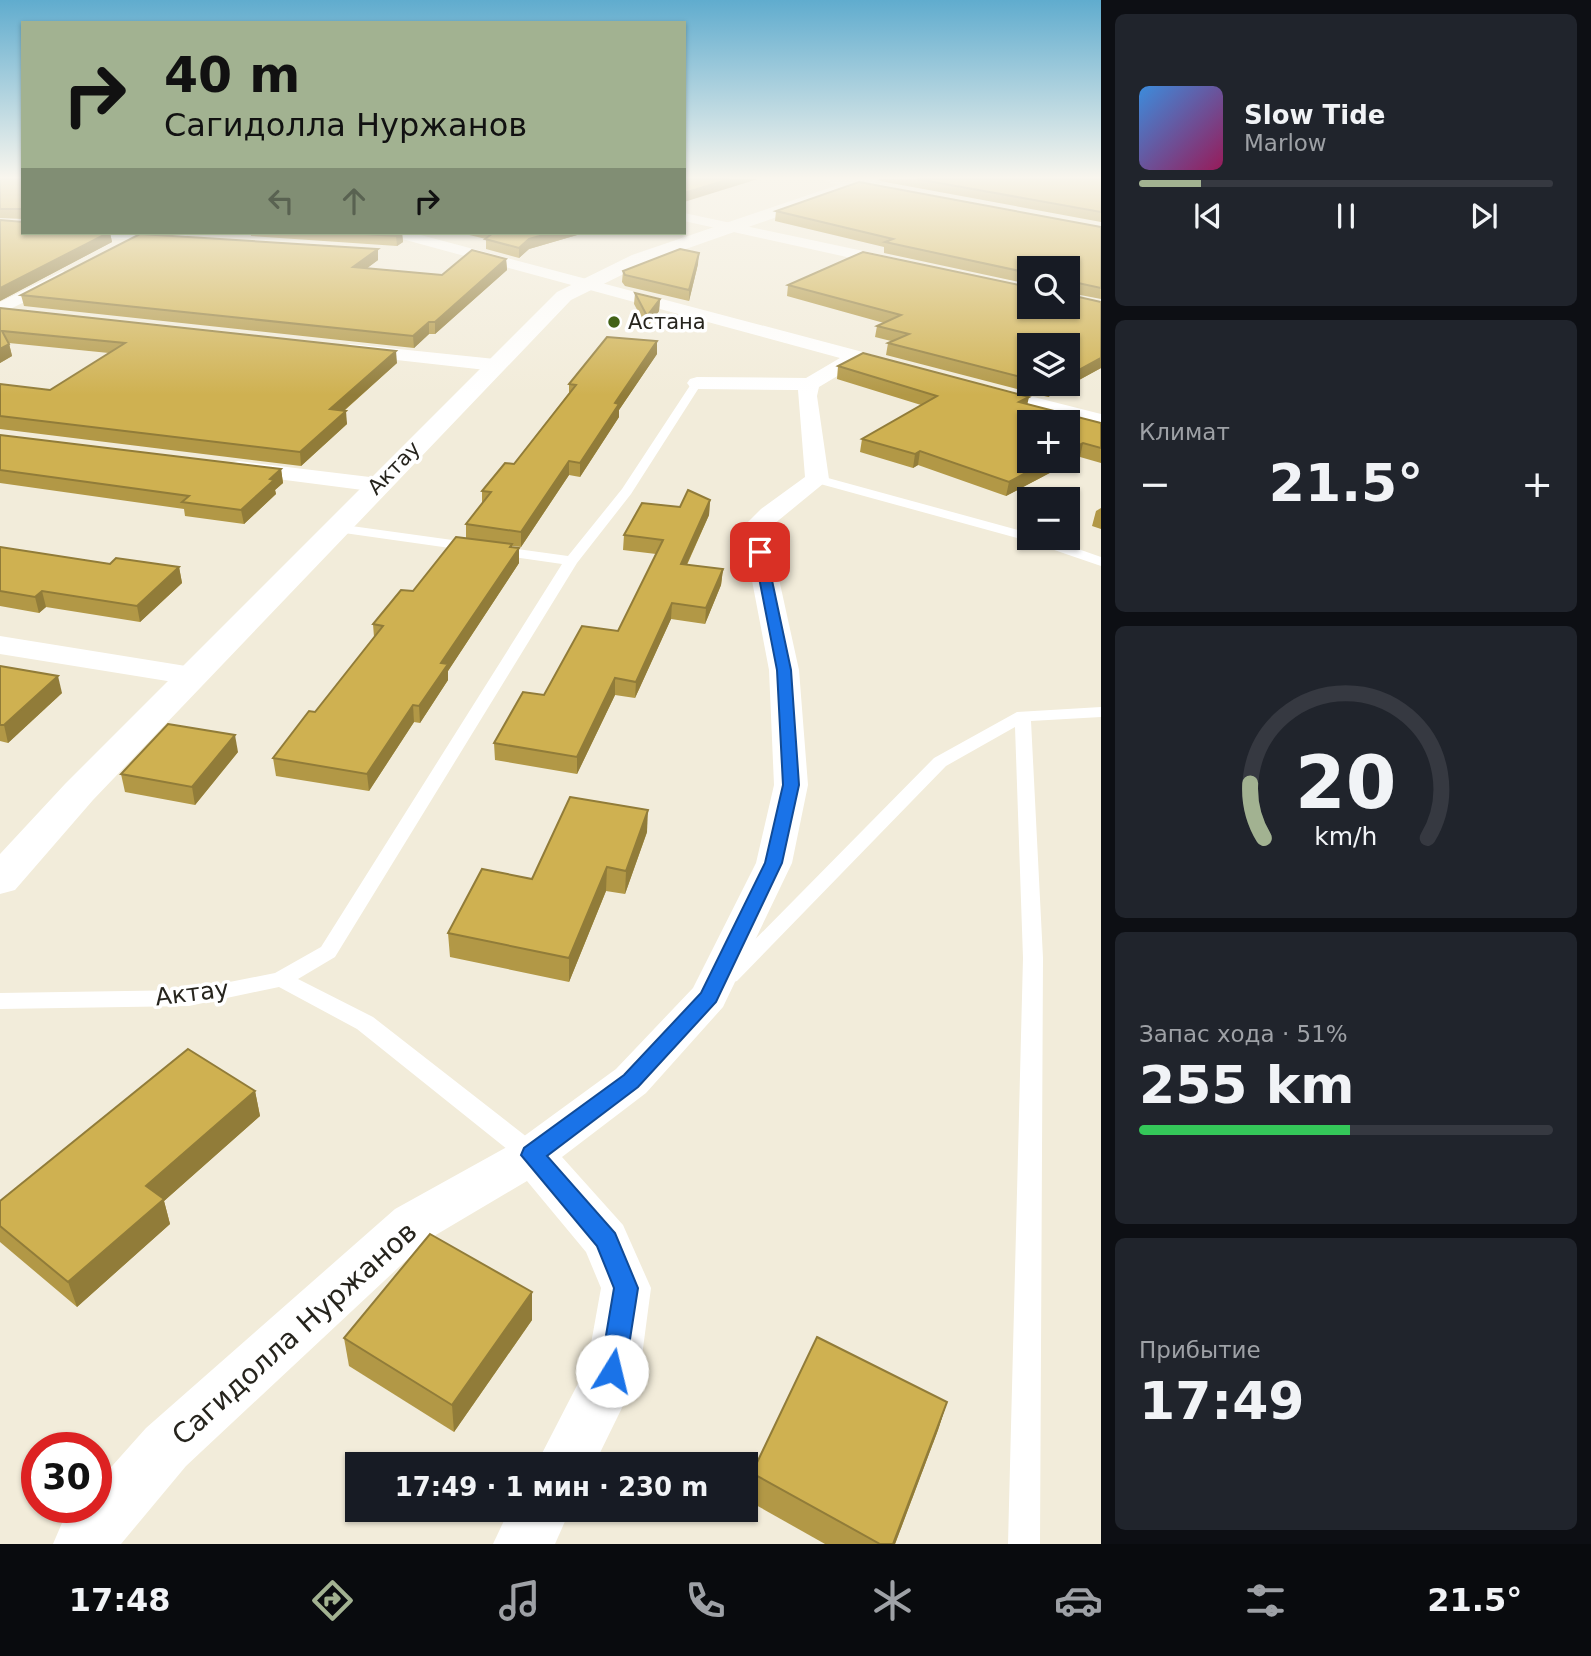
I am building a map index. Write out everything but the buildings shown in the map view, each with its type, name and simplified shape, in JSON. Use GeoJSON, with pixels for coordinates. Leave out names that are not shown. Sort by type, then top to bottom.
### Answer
{"type":"FeatureCollection","features":[{"type":"Feature","properties":{"kind":"street"},"geometry":{"type":"LineString","coordinates":[[462,251],[868,359],[810,384],[696,383]]}},
{"type":"Feature","properties":{"kind":"street","name":"Актау"},"geometry":{"type":"LineString","coordinates":[[0,880],[79,792],[191,676],[564,296],[582,285],[662,251]]}},
{"type":"Feature","properties":{"kind":"street"},"geometry":{"type":"LineString","coordinates":[[841,251],[920,268]]}},
{"type":"Feature","properties":{"kind":"street"},"geometry":{"type":"LineString","coordinates":[[413,254],[494,260]]}},
{"type":"Feature","properties":{"kind":"street"},"geometry":{"type":"LineString","coordinates":[[0,311],[79,268]]}},
{"type":"Feature","properties":{"kind":"street"},"geometry":{"type":"LineString","coordinates":[[0,311],[27,315]]}},
{"type":"Feature","properties":{"kind":"street"},"geometry":{"type":"LineString","coordinates":[[330,347],[495,365]]}},
{"type":"Feature","properties":{"kind":"street"},"geometry":{"type":"LineString","coordinates":[[959,383],[1101,421]]}},
{"type":"Feature","properties":{"kind":"street"},"geometry":{"type":"LineString","coordinates":[[810,384],[807,396],[817,479]]}},
{"type":"Feature","properties":{"kind":"street"},"geometry":{"type":"LineString","coordinates":[[216,465],[378,485]]}},
{"type":"Feature","properties":{"kind":"street","name":"Сагидолла Нуржанов"},"geometry":{"type":"LineString","coordinates":[[83,1544],[166,1447],[412,1224],[532,1155],[631,1081],[709,998],[774,863],[791,785],[784,670],[755,528],[769,514],[817,479]]}},
{"type":"Feature","properties":{"kind":"street"},"geometry":{"type":"LineString","coordinates":[[0,645],[191,676]]}},
{"type":"Feature","properties":{"kind":"street"},"geometry":{"type":"LineString","coordinates":[[532,1155],[606,1240],[626,1288],[612,1371],[571,1452]]}},
{"type":"Feature","properties":{"kind":"street"},"geometry":{"type":"LineString","coordinates":[[523,1544],[535,1522]]}},
{"type":"Feature","properties":{"kind":"lane","name":"Актау"},"geometry":{"type":"LineString","coordinates":[[0,1001],[189,998],[281,979],[328,952],[571,561],[627,491],[696,383]]}},
{"type":"Feature","properties":{"kind":"lane"},"geometry":{"type":"LineString","coordinates":[[817,479],[1017,533]]}},
{"type":"Feature","properties":{"kind":"lane"},"geometry":{"type":"LineString","coordinates":[[337,528],[571,561]]}},
{"type":"Feature","properties":{"kind":"lane"},"geometry":{"type":"LineString","coordinates":[[1067,550],[1101,562]]}},
{"type":"Feature","properties":{"kind":"lane"},"geometry":{"type":"LineString","coordinates":[[709,998],[940,762],[1023,716],[1101,712]]}},
{"type":"Feature","properties":{"kind":"lane"},"geometry":{"type":"LineString","coordinates":[[1023,716],[1033,958],[1024,1544]]}},
{"type":"Feature","properties":{"kind":"lane"},"geometry":{"type":"LineString","coordinates":[[281,979],[365,1023],[532,1155]]}},
{"type":"Feature","properties":{"kind":"place","name":"Астана"},"geometry":{"type":"Point","coordinates":[614,322]}},
{"type":"Feature","properties":{"kind":"route"},"geometry":{"type":"LineString","coordinates":[[612,1371],[626,1288],[606,1240],[532,1155],[631,1081],[709,998],[774,863],[791,785],[784,670],[760,552]]}}]}
